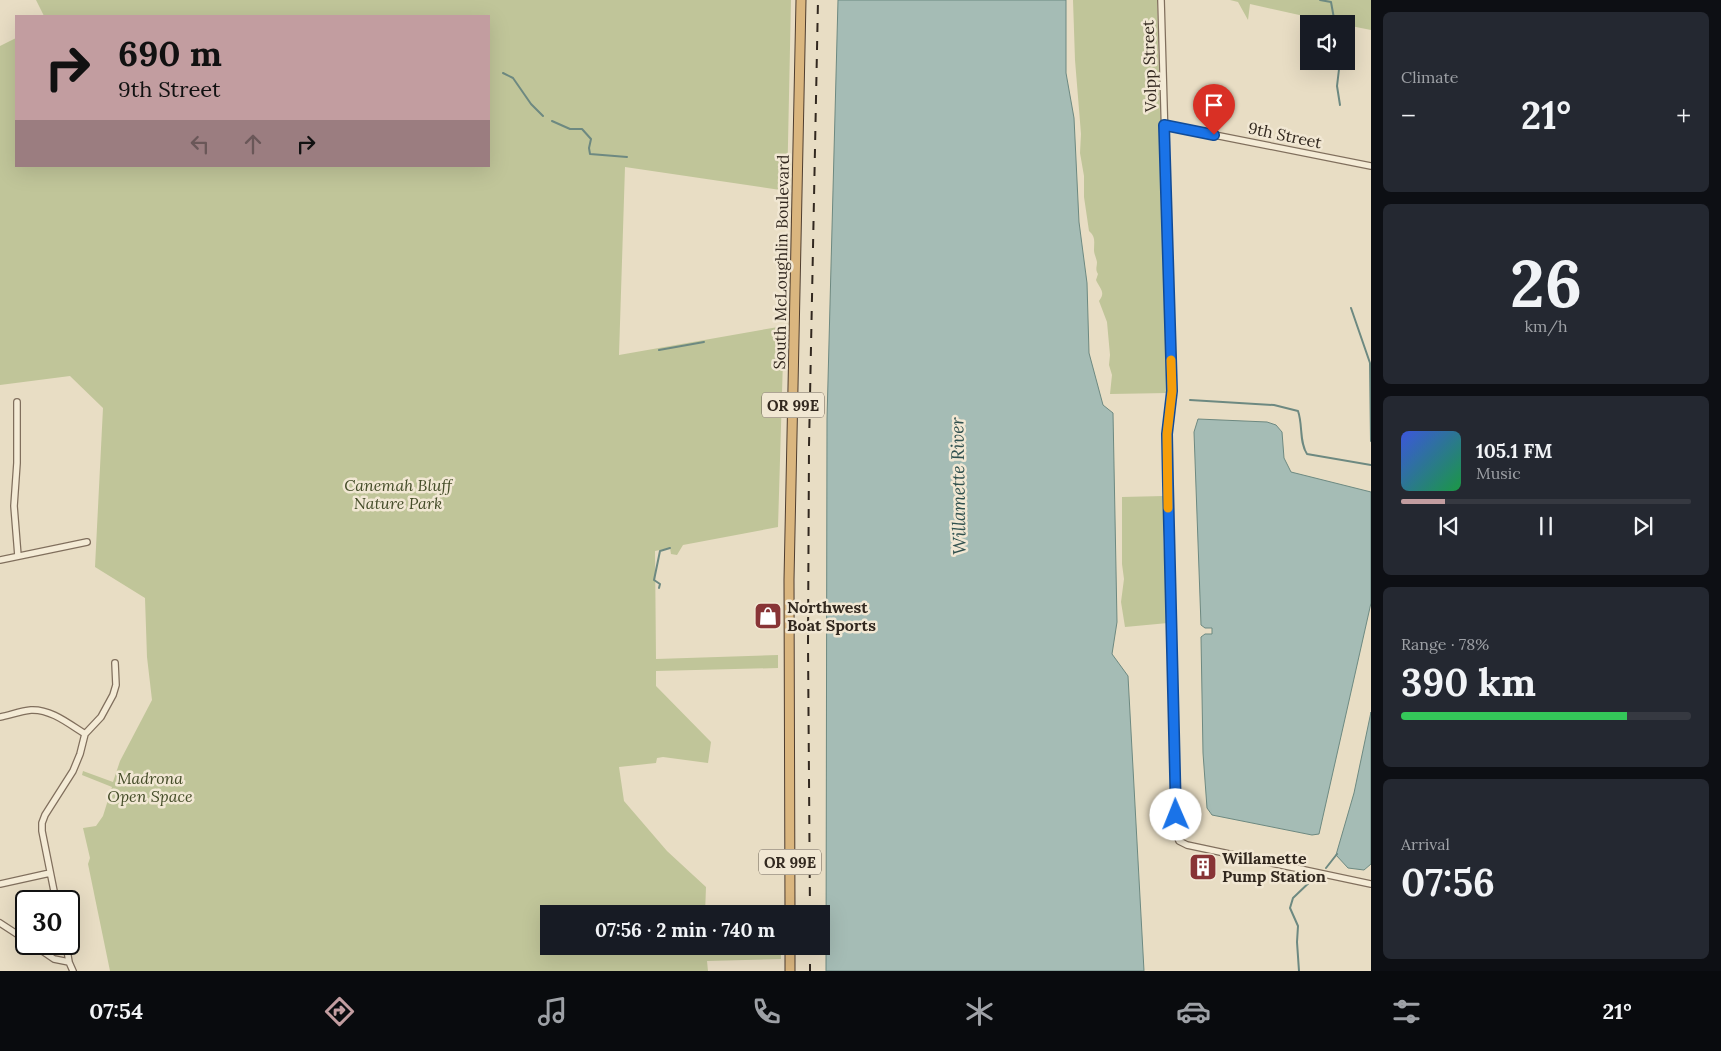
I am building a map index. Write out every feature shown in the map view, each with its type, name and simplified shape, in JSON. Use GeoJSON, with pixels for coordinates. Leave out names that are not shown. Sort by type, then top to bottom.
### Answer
{"type":"FeatureCollection","features":[{"type":"Feature","properties":{"kind":"highway","name":"South McLoughlin Boulevard"},"geometry":{"type":"LineString","coordinates":[[790,905],[789,580],[801,0]]}},
{"type":"Feature","properties":{"kind":"highway"},"geometry":{"type":"LineString","coordinates":[[790,955],[790,971]]}},
{"type":"Feature","properties":{"kind":"street","name":"Volpp Street"},"geometry":{"type":"LineString","coordinates":[[1161,0],[1172,391],[1167,434],[1177,835],[1179,841],[1187,845],[1371,884]]}},
{"type":"Feature","properties":{"kind":"street","name":"9th Street"},"geometry":{"type":"LineString","coordinates":[[1164,125],[1371,166]]}},
{"type":"Feature","properties":{"kind":"street"},"geometry":{"type":"LineString","coordinates":[[17,402],[17,463],[14,506],[18,556]]}},
{"type":"Feature","properties":{"kind":"street"},"geometry":{"type":"LineString","coordinates":[[0,560],[87,542]]}},
{"type":"Feature","properties":{"kind":"street"},"geometry":{"type":"LineString","coordinates":[[54,890],[42,823],[48,808],[73,771],[85,734],[100,717],[113,695],[116,685],[115,663]]}},
{"type":"Feature","properties":{"kind":"street"},"geometry":{"type":"LineString","coordinates":[[0,717],[32,710],[43,711],[52,714],[85,734]]}},
{"type":"Feature","properties":{"kind":"street"},"geometry":{"type":"LineString","coordinates":[[0,884],[50,873]]}},
{"type":"Feature","properties":{"kind":"street"},"geometry":{"type":"LineString","coordinates":[[0,923],[15,933]]}},
{"type":"Feature","properties":{"kind":"street"},"geometry":{"type":"LineString","coordinates":[[49,955],[69,962]]}},
{"type":"Feature","properties":{"kind":"street"},"geometry":{"type":"LineString","coordinates":[[68,955],[74,971]]}},
{"type":"Feature","properties":{"kind":"green space","name":"Canemah Bluff Nature Park"},"geometry":{"type":"Polygon","coordinates":[[[36,0],[791,0],[787,191],[625,167],[619,355],[784,326],[778,527],[683,545],[677,555],[671,554],[670,548],[655,551],[656,659],[778,655],[778,668],[656,671],[656,686],[711,742],[708,763],[663,757],[657,758],[656,763],[619,767],[624,801],[667,851],[706,887],[705,905],[540,905],[540,955],[781,955],[781,959],[707,961],[708,971],[110,971],[88,864],[90,858],[83,828],[96,826],[103,816],[112,787],[82,775],[83,771],[113,782],[120,761],[152,700],[147,657],[145,598],[95,567],[103,408],[70,376],[0,385],[0,46],[15,38],[15,167],[490,167],[490,15],[44,15],[36,0]]]}},
{"type":"Feature","properties":{"kind":"green space"},"geometry":{"type":"Polygon","coordinates":[[[1073,0],[1157,0],[1160,114],[1163,129],[1161,167],[1168,393],[1110,394],[1112,375],[1109,365],[1107,322],[1099,301],[1102,293],[1096,280],[1098,274],[1094,240],[1093,235],[1089,231],[1084,197],[1084,176],[1080,153],[1081,134],[1075,60],[1073,0]]]}},
{"type":"Feature","properties":{"kind":"green space"},"geometry":{"type":"Polygon","coordinates":[[[1230,0],[1371,0],[1371,30],[1355,27],[1355,15],[1300,15],[1250,4],[1248,20],[1238,2],[1230,0]]]}},
{"type":"Feature","properties":{"kind":"green space"},"geometry":{"type":"Polygon","coordinates":[[[1164,496],[1163,539],[1168,623],[1125,627],[1121,602],[1124,579],[1122,564],[1122,497],[1164,496]]]}},
{"type":"Feature","properties":{"kind":"water","name":"Willamette River"},"geometry":{"type":"Polygon","coordinates":[[[838,0],[1066,0],[1066,73],[1074,118],[1079,222],[1087,283],[1089,353],[1103,405],[1113,413],[1117,622],[1112,654],[1128,676],[1144,971],[826,971],[826,955],[830,955],[830,905],[826,905],[827,419],[838,0]]]}},
{"type":"Feature","properties":{"kind":"water"},"geometry":{"type":"Polygon","coordinates":[[[1198,419],[1267,422],[1276,425],[1282,432],[1284,458],[1291,472],[1371,492],[1371,603],[1319,834],[1312,835],[1212,815],[1207,808],[1203,753],[1201,637],[1205,634],[1212,634],[1212,628],[1205,628],[1201,625],[1194,432],[1198,419]]]}},
{"type":"Feature","properties":{"kind":"water"},"geometry":{"type":"Polygon","coordinates":[[[1371,712],[1371,864],[1364,870],[1348,868],[1336,855],[1354,793],[1371,712]]]}},
{"type":"Feature","properties":{"kind":"waterway"},"geometry":{"type":"LineString","coordinates":[[1320,0],[1331,2],[1333,15]]}},
{"type":"Feature","properties":{"kind":"waterway"},"geometry":{"type":"LineString","coordinates":[[1339,70],[1337,86],[1340,105]]}},
{"type":"Feature","properties":{"kind":"waterway"},"geometry":{"type":"LineString","coordinates":[[503,73],[513,78],[531,104],[543,116]]}},
{"type":"Feature","properties":{"kind":"waterway"},"geometry":{"type":"LineString","coordinates":[[552,121],[570,129],[582,129],[591,139],[590,154],[627,157]]}},
{"type":"Feature","properties":{"kind":"waterway"},"geometry":{"type":"LineString","coordinates":[[1351,308],[1370,363],[1371,441]]}},
{"type":"Feature","properties":{"kind":"waterway"},"geometry":{"type":"LineString","coordinates":[[659,350],[704,342]]}},
{"type":"Feature","properties":{"kind":"waterway"},"geometry":{"type":"LineString","coordinates":[[1190,400],[1274,405],[1298,411],[1303,444],[1307,454],[1371,465]]}},
{"type":"Feature","properties":{"kind":"waterway"},"geometry":{"type":"LineString","coordinates":[[659,588],[660,584],[654,580],[660,551],[670,548]]}},
{"type":"Feature","properties":{"kind":"waterway"},"geometry":{"type":"LineString","coordinates":[[1326,868],[1337,854]]}},
{"type":"Feature","properties":{"kind":"waterway"},"geometry":{"type":"LineString","coordinates":[[1299,971],[1298,926],[1290,908],[1293,898],[1316,876]]}},
{"type":"Feature","properties":{"kind":"railway"},"geometry":{"type":"LineString","coordinates":[[810,905],[809,446],[818,0]]}},
{"type":"Feature","properties":{"kind":"railway"},"geometry":{"type":"LineString","coordinates":[[810,955],[810,971]]}},
{"type":"Feature","properties":{"kind":"slow traffic"},"geometry":{"type":"LineString","coordinates":[[1168,508],[1167,434],[1172,391],[1171,360]]}},
{"type":"Feature","properties":{"kind":"place","name":"Northwest Boat Sports"},"geometry":{"type":"Point","coordinates":[768,616]}},
{"type":"Feature","properties":{"kind":"place","name":"Willamette Pump Station"},"geometry":{"type":"Point","coordinates":[1203,867]}},
{"type":"Feature","properties":{"kind":"route"},"geometry":{"type":"LineString","coordinates":[[1176,815],[1167,434],[1172,391],[1164,125],[1214,135]]}},
{"type":"Feature","properties":{"kind":"park label","name":"Madrona Open Space"},"geometry":{"type":"Point","coordinates":[150,787]}}]}
